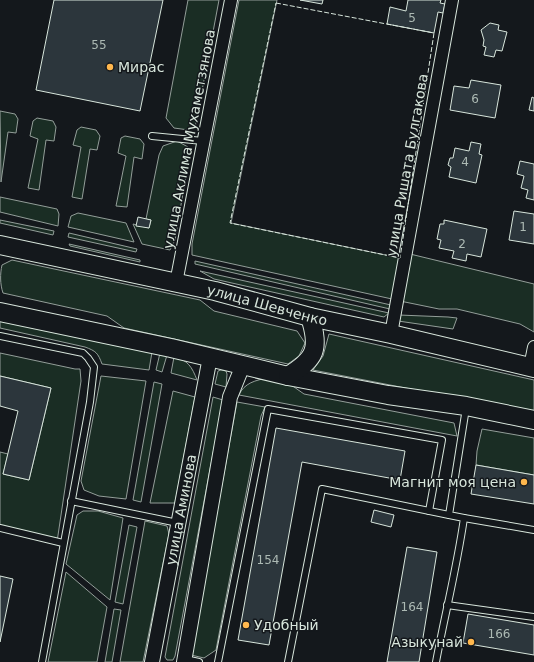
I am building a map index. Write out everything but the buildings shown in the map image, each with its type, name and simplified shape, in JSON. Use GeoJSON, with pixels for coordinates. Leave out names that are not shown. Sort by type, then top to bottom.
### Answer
{"type":"FeatureCollection","features":[{"type":"Feature","properties":{"kind":"main road","name":"улица Шевченко"},"geometry":{"type":"LineString","coordinates":[[9,246],[215,291],[310,317],[391,334],[532,368]]}},
{"type":"Feature","properties":{"kind":"main road"},"geometry":{"type":"LineString","coordinates":[[0,256],[9,246]]}},
{"type":"Feature","properties":{"kind":"main road"},"geometry":{"type":"LineString","coordinates":[[2,311],[171,348],[288,376],[388,395],[466,406],[534,420]]}},
{"type":"Feature","properties":{"kind":"main road"},"geometry":{"type":"LineString","coordinates":[[288,376],[309,360],[314,352],[316,339],[310,317]]}},
{"type":"Feature","properties":{"kind":"street","name":"улица Аклима Мухаметзянова"},"geometry":{"type":"LineString","coordinates":[[176,283],[231,0]]}},
{"type":"Feature","properties":{"kind":"street","name":"улица Ришата Булгакова"},"geometry":{"type":"LineString","coordinates":[[391,334],[452,0]]}},
{"type":"Feature","properties":{"kind":"street"},"geometry":{"type":"LineString","coordinates":[[532,368],[534,347]]}},
{"type":"Feature","properties":{"kind":"street","name":"улица Аминова"},"geometry":{"type":"LineString","coordinates":[[152,662],[210,358]]}},
{"type":"Feature","properties":{"kind":"street","name":"улица Аминова"},"geometry":{"type":"LineString","coordinates":[[184,661],[230,397],[243,365]]}},
{"type":"Feature","properties":{"kind":"lane"},"geometry":{"type":"LineString","coordinates":[[152,136],[203,141]]}},
{"type":"Feature","properties":{"kind":"lane"},"geometry":{"type":"LineString","coordinates":[[0,336],[82,353],[88,358],[94,367],[90,402],[42,662]]}},
{"type":"Feature","properties":{"kind":"lane"},"geometry":{"type":"LineString","coordinates":[[449,515],[466,406]]}},
{"type":"Feature","properties":{"kind":"lane"},"geometry":{"type":"LineString","coordinates":[[218,662],[268,409],[442,440],[429,511]]}},
{"type":"Feature","properties":{"kind":"lane"},"geometry":{"type":"LineString","coordinates":[[288,662],[322,489],[464,518],[534,530]]}},
{"type":"Feature","properties":{"kind":"lane"},"geometry":{"type":"LineString","coordinates":[[72,501],[178,524]]}},
{"type":"Feature","properties":{"kind":"lane"},"geometry":{"type":"LineString","coordinates":[[436,662],[447,605],[458,560],[464,518]]}},
{"type":"Feature","properties":{"kind":"lane"},"geometry":{"type":"LineString","coordinates":[[0,528],[64,544]]}},
{"type":"Feature","properties":{"kind":"lane"},"geometry":{"type":"LineString","coordinates":[[447,605],[534,617]]}},
{"type":"Feature","properties":{"kind":"lane"},"geometry":{"type":"LineString","coordinates":[[184,661],[199,662]]}},
{"type":"Feature","properties":{"kind":"green space"},"geometry":{"type":"Polygon","coordinates":[[[188,0],[219,0],[195,128],[189,130],[174,128],[166,118],[188,0]]]}},
{"type":"Feature","properties":{"kind":"green space"},"geometry":{"type":"Polygon","coordinates":[[[239,0],[277,0],[231,223],[400,258],[392,299],[192,255],[192,244],[239,0]]]}},
{"type":"Feature","properties":{"kind":"green space"},"geometry":{"type":"Polygon","coordinates":[[[0,111],[15,114],[18,119],[16,133],[8,132],[1,182],[0,111]]]}},
{"type":"Feature","properties":{"kind":"green space"},"geometry":{"type":"Polygon","coordinates":[[[37,118],[53,121],[56,127],[54,141],[46,140],[39,190],[28,188],[38,139],[30,136],[33,121],[37,118]]]}},
{"type":"Feature","properties":{"kind":"green space"},"geometry":{"type":"Polygon","coordinates":[[[81,127],[96,130],[100,136],[97,150],[90,149],[82,199],[72,197],[81,147],[73,145],[77,130],[81,127]]]}},
{"type":"Feature","properties":{"kind":"green space"},"geometry":{"type":"Polygon","coordinates":[[[125,136],[140,139],[144,144],[142,159],[134,157],[127,207],[116,206],[126,156],[118,153],[121,138],[125,136]]]}},
{"type":"Feature","properties":{"kind":"green space"},"geometry":{"type":"Polygon","coordinates":[[[177,141],[188,147],[190,152],[175,240],[170,250],[142,244],[133,224],[149,228],[151,220],[146,219],[159,155],[163,146],[177,141]]]}},
{"type":"Feature","properties":{"kind":"green space"},"geometry":{"type":"Polygon","coordinates":[[[0,197],[57,209],[59,214],[58,226],[0,212],[0,197]]]}},
{"type":"Feature","properties":{"kind":"green space"},"geometry":{"type":"Polygon","coordinates":[[[78,213],[126,223],[134,242],[68,227],[71,216],[78,213]]]}},
{"type":"Feature","properties":{"kind":"green space"},"geometry":{"type":"Polygon","coordinates":[[[0,220],[54,231],[53,235],[0,223],[0,220]]]}},
{"type":"Feature","properties":{"kind":"green space"},"geometry":{"type":"Polygon","coordinates":[[[69,233],[137,249],[136,252],[68,237],[69,233]]]}},
{"type":"Feature","properties":{"kind":"green space"},"geometry":{"type":"Polygon","coordinates":[[[69,244],[140,260],[140,262],[70,246],[69,244]]]}},
{"type":"Feature","properties":{"kind":"green space"},"geometry":{"type":"Polygon","coordinates":[[[410,254],[534,284],[534,332],[520,324],[457,309],[439,309],[400,301],[410,254]]]}},
{"type":"Feature","properties":{"kind":"green space"},"geometry":{"type":"Polygon","coordinates":[[[12,260],[200,300],[214,311],[297,331],[305,343],[299,356],[288,364],[124,328],[107,316],[3,293],[1,286],[2,265],[12,260]]]}},
{"type":"Feature","properties":{"kind":"green space"},"geometry":{"type":"Polygon","coordinates":[[[195,261],[391,305],[390,309],[195,264],[195,261]]]}},
{"type":"Feature","properties":{"kind":"green space"},"geometry":{"type":"Polygon","coordinates":[[[200,271],[389,313],[384,317],[214,279],[200,271]]]}},
{"type":"Feature","properties":{"kind":"green space"},"geometry":{"type":"Polygon","coordinates":[[[399,315],[457,318],[453,329],[398,321],[399,315]]]}},
{"type":"Feature","properties":{"kind":"green space"},"geometry":{"type":"Polygon","coordinates":[[[0,318],[152,352],[149,370],[102,364],[96,353],[85,347],[0,328],[0,318]]]}},
{"type":"Feature","properties":{"kind":"green space"},"geometry":{"type":"Polygon","coordinates":[[[329,334],[534,380],[534,413],[313,370],[323,356],[329,334]]]}},
{"type":"Feature","properties":{"kind":"green space"},"geometry":{"type":"Polygon","coordinates":[[[0,353],[80,369],[81,381],[57,542],[0,528],[0,452],[8,454],[3,474],[29,480],[51,388],[0,376],[0,353]]]}},
{"type":"Feature","properties":{"kind":"green space"},"geometry":{"type":"Polygon","coordinates":[[[160,353],[167,355],[162,372],[156,370],[160,353]]]}},
{"type":"Feature","properties":{"kind":"green space"},"geometry":{"type":"Polygon","coordinates":[[[174,357],[183,360],[189,365],[197,380],[171,373],[174,357]]]}},
{"type":"Feature","properties":{"kind":"green space"},"geometry":{"type":"Polygon","coordinates":[[[218,371],[226,371],[227,374],[226,387],[215,384],[218,371]]]}},
{"type":"Feature","properties":{"kind":"green space"},"geometry":{"type":"Polygon","coordinates":[[[101,376],[146,381],[126,499],[99,496],[84,490],[81,481],[101,376]]]}},
{"type":"Feature","properties":{"kind":"green space"},"geometry":{"type":"Polygon","coordinates":[[[268,378],[287,382],[304,394],[454,423],[457,436],[239,395],[247,385],[255,381],[268,378]]]}},
{"type":"Feature","properties":{"kind":"green space"},"geometry":{"type":"Polygon","coordinates":[[[154,382],[162,384],[141,502],[133,500],[154,382]]]}},
{"type":"Feature","properties":{"kind":"green space"},"geometry":{"type":"Polygon","coordinates":[[[173,391],[195,397],[175,503],[150,503],[173,391]]]}},
{"type":"Feature","properties":{"kind":"green space"},"geometry":{"type":"Polygon","coordinates":[[[213,397],[223,400],[175,656],[173,660],[167,660],[165,657],[213,397]]]}},
{"type":"Feature","properties":{"kind":"green space"},"geometry":{"type":"Polygon","coordinates":[[[237,402],[265,407],[261,416],[216,650],[204,658],[191,655],[237,402]]]}},
{"type":"Feature","properties":{"kind":"green space"},"geometry":{"type":"Polygon","coordinates":[[[482,429],[534,438],[534,475],[476,465],[477,451],[482,429]]]}},
{"type":"Feature","properties":{"kind":"green space"},"geometry":{"type":"Polygon","coordinates":[[[83,511],[98,511],[123,518],[110,600],[66,564],[77,515],[83,511]]]}},
{"type":"Feature","properties":{"kind":"green space"},"geometry":{"type":"Polygon","coordinates":[[[145,521],[167,526],[169,534],[143,662],[120,662],[145,521]]]}},
{"type":"Feature","properties":{"kind":"green space"},"geometry":{"type":"Polygon","coordinates":[[[129,525],[137,527],[123,604],[115,602],[129,525]]]}},
{"type":"Feature","properties":{"kind":"green space"},"geometry":{"type":"Polygon","coordinates":[[[66,572],[107,607],[97,662],[48,662],[66,572]]]}},
{"type":"Feature","properties":{"kind":"green space"},"geometry":{"type":"Polygon","coordinates":[[[114,609],[121,610],[112,662],[105,662],[114,609]]]}},
{"type":"Feature","properties":{"kind":"fence"},"geometry":{"type":"LineString","coordinates":[[276,3],[434,33],[400,258],[230,223],[276,3]]}},
{"type":"Feature","properties":{"kind":"place","name":"Мирас"},"geometry":{"type":"Point","coordinates":[110,67]}},
{"type":"Feature","properties":{"kind":"place","name":"Магнит моя цена"},"geometry":{"type":"Point","coordinates":[524,482]}},
{"type":"Feature","properties":{"kind":"place","name":"Удобный"},"geometry":{"type":"Point","coordinates":[246,625]}},
{"type":"Feature","properties":{"kind":"place","name":"Азыкунай"},"geometry":{"type":"Point","coordinates":[471,642]}}]}
